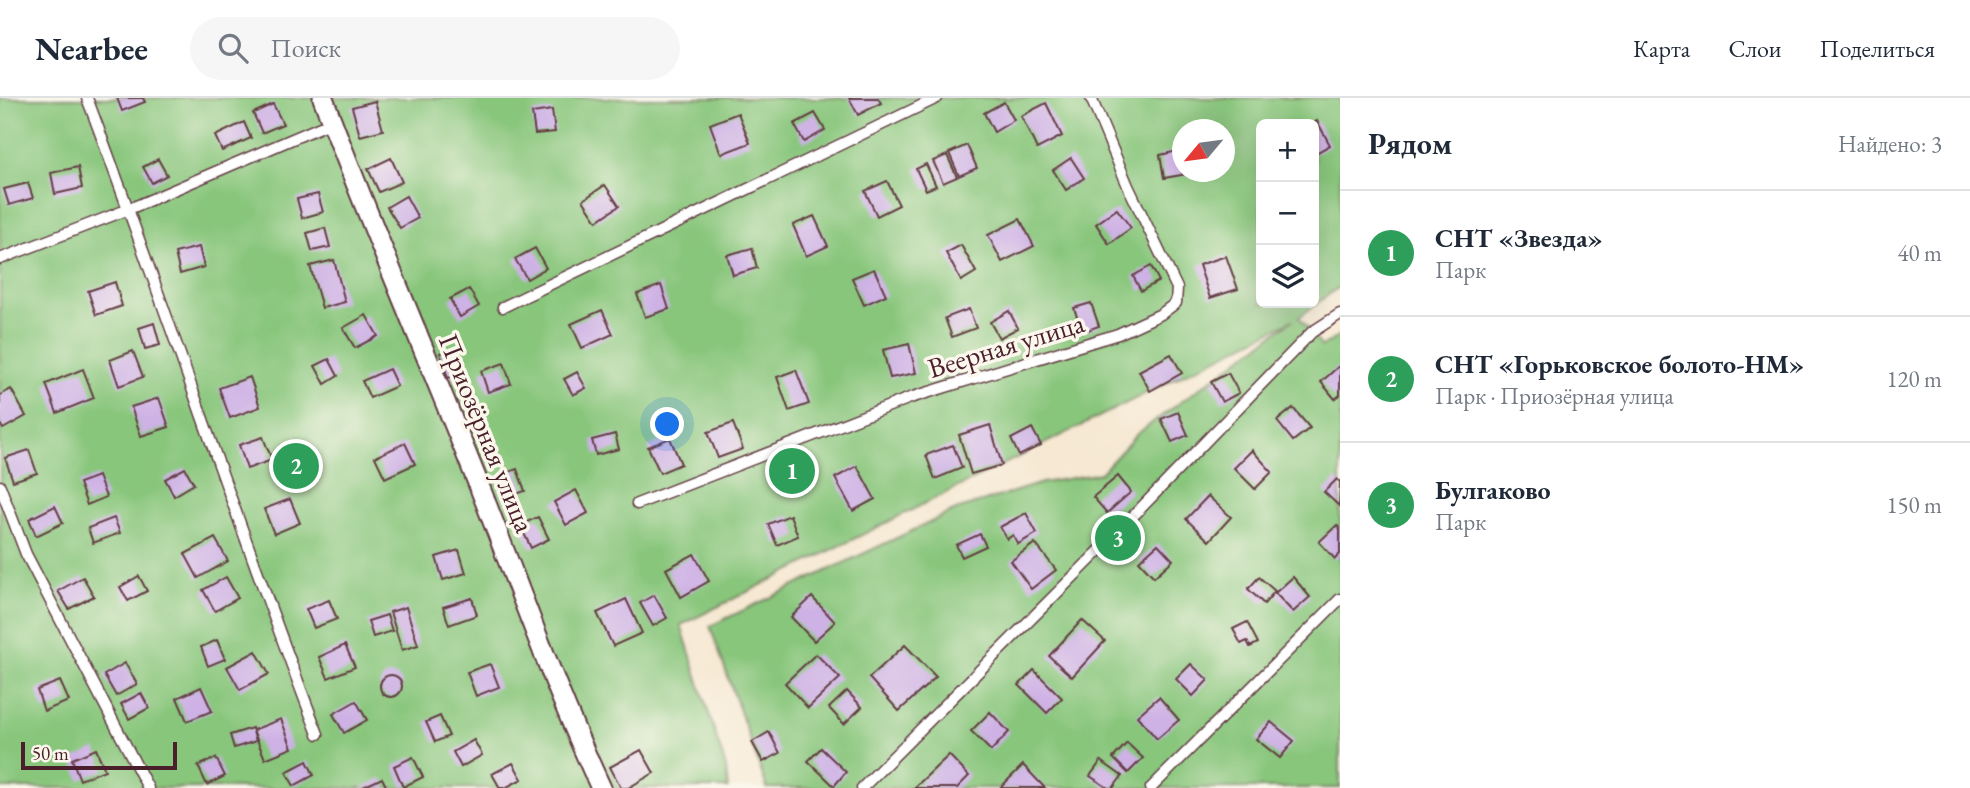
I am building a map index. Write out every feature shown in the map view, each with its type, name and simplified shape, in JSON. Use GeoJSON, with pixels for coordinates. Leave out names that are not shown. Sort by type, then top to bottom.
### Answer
{"type":"FeatureCollection","features":[{"type":"Feature","properties":{"kind":"street","name":"Приозёрная улица"},"geometry":{"type":"LineString","coordinates":[[323,98],[578,738],[601,788]]}},
{"type":"Feature","properties":{"kind":"lane"},"geometry":{"type":"LineString","coordinates":[[87,98],[317,734]]}},
{"type":"Feature","properties":{"kind":"lane"},"geometry":{"type":"LineString","coordinates":[[503,307],[937,98]]}},
{"type":"Feature","properties":{"kind":"lane","name":"Веерная улица"},"geometry":{"type":"LineString","coordinates":[[637,504],[910,398],[1118,334],[1161,314],[1176,303],[1177,288],[1128,186],[1091,98]]}},
{"type":"Feature","properties":{"kind":"lane"},"geometry":{"type":"LineString","coordinates":[[0,259],[129,209],[332,122]]}},
{"type":"Feature","properties":{"kind":"lane"},"geometry":{"type":"LineString","coordinates":[[862,788],[1104,546],[1312,332],[1340,314]]}},
{"type":"Feature","properties":{"kind":"lane"},"geometry":{"type":"LineString","coordinates":[[0,486],[26,554],[148,788]]}},
{"type":"Feature","properties":{"kind":"lane"},"geometry":{"type":"LineString","coordinates":[[1152,788],[1340,599]]}},
{"type":"Feature","properties":{"kind":"green space"},"geometry":{"type":"Polygon","coordinates":[[[0,98],[1340,98],[1340,286],[1319,302],[1319,119],[1256,119],[1256,308],[1311,308],[1299,317],[1322,347],[1340,335],[1340,788],[767,788],[710,626],[956,510],[1042,483],[1101,473],[1137,434],[1293,320],[681,625],[726,768],[728,788],[0,788],[0,98]]]}},
{"type":"Feature","properties":{"kind":"building"},"geometry":{"type":"Polygon","coordinates":[[[117,98],[143,98],[145,102],[122,111],[117,98]]]}},
{"type":"Feature","properties":{"kind":"building"},"geometry":{"type":"Polygon","coordinates":[[[849,98],[878,98],[881,103],[858,115],[849,98]]]}},
{"type":"Feature","properties":{"kind":"building"},"geometry":{"type":"Polygon","coordinates":[[[375,101],[383,130],[360,136],[352,107],[375,101]]]}},
{"type":"Feature","properties":{"kind":"building"},"geometry":{"type":"Polygon","coordinates":[[[1004,102],[1014,120],[994,132],[984,113],[1004,102]]]}},
{"type":"Feature","properties":{"kind":"building"},"geometry":{"type":"Polygon","coordinates":[[[1046,103],[1062,136],[1037,149],[1021,116],[1046,103]]]}},
{"type":"Feature","properties":{"kind":"building"},"geometry":{"type":"Polygon","coordinates":[[[273,104],[283,124],[262,133],[253,113],[273,104]]]}},
{"type":"Feature","properties":{"kind":"building"},"geometry":{"type":"Polygon","coordinates":[[[552,110],[555,132],[535,134],[532,113],[552,110]]]}},
{"type":"Feature","properties":{"kind":"building"},"geometry":{"type":"Polygon","coordinates":[[[738,113],[750,143],[721,154],[710,124],[738,113]]]}},
{"type":"Feature","properties":{"kind":"building"},"geometry":{"type":"Polygon","coordinates":[[[815,113],[825,130],[804,142],[794,124],[815,113]]]}},
{"type":"Feature","properties":{"kind":"building"},"geometry":{"type":"Polygon","coordinates":[[[244,122],[251,138],[222,151],[215,136],[244,122]]]}},
{"type":"Feature","properties":{"kind":"building"},"geometry":{"type":"Polygon","coordinates":[[[1319,125],[1330,145],[1319,151],[1319,125]]]}},
{"type":"Feature","properties":{"kind":"building"},"geometry":{"type":"Polygon","coordinates":[[[967,145],[977,168],[959,176],[949,153],[967,145]]]}},
{"type":"Feature","properties":{"kind":"building"},"geometry":{"type":"Polygon","coordinates":[[[1172,152],[1172,177],[1164,178],[1160,155],[1172,152]]]}},
{"type":"Feature","properties":{"kind":"building"},"geometry":{"type":"Polygon","coordinates":[[[947,155],[957,177],[943,183],[933,161],[947,155]]]}},
{"type":"Feature","properties":{"kind":"building"},"geometry":{"type":"Polygon","coordinates":[[[391,158],[402,182],[379,192],[368,169],[391,158]]]}},
{"type":"Feature","properties":{"kind":"building"},"geometry":{"type":"Polygon","coordinates":[[[1071,158],[1084,178],[1066,190],[1053,170],[1071,158]]]}},
{"type":"Feature","properties":{"kind":"building"},"geometry":{"type":"Polygon","coordinates":[[[158,159],[167,175],[152,183],[143,167],[158,159]]]}},
{"type":"Feature","properties":{"kind":"building"},"geometry":{"type":"Polygon","coordinates":[[[926,164],[936,186],[926,190],[916,169],[926,164]]]}},
{"type":"Feature","properties":{"kind":"building"},"geometry":{"type":"Polygon","coordinates":[[[78,167],[82,188],[55,194],[51,173],[78,167]]]}},
{"type":"Feature","properties":{"kind":"building"},"geometry":{"type":"Polygon","coordinates":[[[887,181],[899,205],[877,216],[865,191],[887,181]]]}},
{"type":"Feature","properties":{"kind":"building"},"geometry":{"type":"Polygon","coordinates":[[[28,183],[33,198],[9,205],[4,189],[28,183]]]}},
{"type":"Feature","properties":{"kind":"building"},"geometry":{"type":"Polygon","coordinates":[[[605,185],[619,206],[597,221],[583,200],[605,185]]]}},
{"type":"Feature","properties":{"kind":"building"},"geometry":{"type":"Polygon","coordinates":[[[318,194],[323,212],[302,218],[297,199],[318,194]]]}},
{"type":"Feature","properties":{"kind":"building"},"geometry":{"type":"Polygon","coordinates":[[[406,196],[418,218],[400,228],[387,207],[406,196]]]}},
{"type":"Feature","properties":{"kind":"building"},"geometry":{"type":"Polygon","coordinates":[[[1117,209],[1131,228],[1109,244],[1096,224],[1117,209]]]}},
{"type":"Feature","properties":{"kind":"building"},"geometry":{"type":"Polygon","coordinates":[[[814,216],[828,246],[806,256],[793,225],[814,216]]]}},
{"type":"Feature","properties":{"kind":"building"},"geometry":{"type":"Polygon","coordinates":[[[1020,219],[1034,246],[1002,262],[988,235],[1020,219]]]}},
{"type":"Feature","properties":{"kind":"building"},"geometry":{"type":"Polygon","coordinates":[[[325,228],[330,247],[312,251],[307,233],[325,228]]]}},
{"type":"Feature","properties":{"kind":"building"},"geometry":{"type":"Polygon","coordinates":[[[961,245],[976,272],[961,281],[946,253],[961,245]]]}},
{"type":"Feature","properties":{"kind":"building"},"geometry":{"type":"Polygon","coordinates":[[[199,247],[204,267],[180,274],[175,253],[199,247]]]}},
{"type":"Feature","properties":{"kind":"building"},"geometry":{"type":"Polygon","coordinates":[[[535,248],[546,268],[527,279],[515,259],[535,248]]]}},
{"type":"Feature","properties":{"kind":"building"},"geometry":{"type":"Polygon","coordinates":[[[752,248],[757,268],[733,275],[727,255],[752,248]]]}},
{"type":"Feature","properties":{"kind":"building"},"geometry":{"type":"Polygon","coordinates":[[[1226,256],[1238,289],[1210,298],[1199,265],[1226,256]]]}},
{"type":"Feature","properties":{"kind":"building"},"geometry":{"type":"Polygon","coordinates":[[[334,260],[345,302],[322,308],[310,266],[334,260]]]}},
{"type":"Feature","properties":{"kind":"building"},"geometry":{"type":"Polygon","coordinates":[[[1151,266],[1159,281],[1141,291],[1133,276],[1151,266]]]}},
{"type":"Feature","properties":{"kind":"building"},"geometry":{"type":"Polygon","coordinates":[[[874,269],[886,295],[864,305],[852,278],[874,269]]]}},
{"type":"Feature","properties":{"kind":"building"},"geometry":{"type":"Polygon","coordinates":[[[115,282],[122,306],[96,315],[88,291],[115,282]]]}},
{"type":"Feature","properties":{"kind":"building"},"geometry":{"type":"Polygon","coordinates":[[[661,285],[669,309],[645,317],[637,294],[661,285]]]}},
{"type":"Feature","properties":{"kind":"building"},"geometry":{"type":"Polygon","coordinates":[[[469,289],[479,306],[460,317],[450,299],[469,289]]]}},
{"type":"Feature","properties":{"kind":"building"},"geometry":{"type":"Polygon","coordinates":[[[1091,303],[1099,326],[1082,332],[1074,308],[1091,303]]]}},
{"type":"Feature","properties":{"kind":"building"},"geometry":{"type":"Polygon","coordinates":[[[969,309],[976,328],[952,337],[945,318],[969,309]]]}},
{"type":"Feature","properties":{"kind":"building"},"geometry":{"type":"Polygon","coordinates":[[[602,310],[613,334],[582,348],[571,324],[602,310]]]}},
{"type":"Feature","properties":{"kind":"building"},"geometry":{"type":"Polygon","coordinates":[[[1009,311],[1018,328],[999,338],[990,322],[1009,311]]]}},
{"type":"Feature","properties":{"kind":"building"},"geometry":{"type":"Polygon","coordinates":[[[366,315],[378,336],[355,348],[343,328],[366,315]]]}},
{"type":"Feature","properties":{"kind":"building"},"geometry":{"type":"Polygon","coordinates":[[[154,323],[160,345],[145,349],[139,328],[154,323]]]}},
{"type":"Feature","properties":{"kind":"building"},"geometry":{"type":"Polygon","coordinates":[[[909,344],[916,373],[890,378],[883,350],[909,344]]]}},
{"type":"Feature","properties":{"kind":"building"},"geometry":{"type":"Polygon","coordinates":[[[457,348],[465,373],[448,378],[440,353],[457,348]]]}},
{"type":"Feature","properties":{"kind":"building"},"geometry":{"type":"Polygon","coordinates":[[[133,351],[143,377],[119,386],[110,360],[133,351]]]}},
{"type":"Feature","properties":{"kind":"building"},"geometry":{"type":"Polygon","coordinates":[[[1171,354],[1182,373],[1150,391],[1139,371],[1171,354]]]}},
{"type":"Feature","properties":{"kind":"building"},"geometry":{"type":"Polygon","coordinates":[[[329,359],[338,376],[325,384],[315,366],[329,359]]]}},
{"type":"Feature","properties":{"kind":"building"},"geometry":{"type":"Polygon","coordinates":[[[504,363],[511,384],[488,392],[481,371],[504,363]]]}},
{"type":"Feature","properties":{"kind":"building"},"geometry":{"type":"Polygon","coordinates":[[[1340,365],[1340,395],[1335,399],[1321,382],[1340,365]]]}},
{"type":"Feature","properties":{"kind":"building"},"geometry":{"type":"Polygon","coordinates":[[[83,369],[94,398],[57,413],[46,384],[83,369]]]}},
{"type":"Feature","properties":{"kind":"building"},"geometry":{"type":"Polygon","coordinates":[[[389,369],[397,386],[370,398],[362,381],[389,369]]]}},
{"type":"Feature","properties":{"kind":"building"},"geometry":{"type":"Polygon","coordinates":[[[796,370],[809,404],[789,411],[777,377],[796,370]]]}},
{"type":"Feature","properties":{"kind":"building"},"geometry":{"type":"Polygon","coordinates":[[[577,372],[586,388],[573,395],[564,379],[577,372]]]}},
{"type":"Feature","properties":{"kind":"building"},"geometry":{"type":"Polygon","coordinates":[[[1228,373],[1239,393],[1222,402],[1211,382],[1228,373]]]}},
{"type":"Feature","properties":{"kind":"building"},"geometry":{"type":"Polygon","coordinates":[[[250,377],[260,407],[230,418],[219,388],[250,377]]]}},
{"type":"Feature","properties":{"kind":"building"},"geometry":{"type":"Polygon","coordinates":[[[11,389],[26,416],[3,429],[0,424],[0,395],[11,389]]]}},
{"type":"Feature","properties":{"kind":"building"},"geometry":{"type":"Polygon","coordinates":[[[159,398],[169,427],[141,436],[131,407],[159,398]]]}},
{"type":"Feature","properties":{"kind":"building"},"geometry":{"type":"Polygon","coordinates":[[[1293,408],[1310,428],[1293,441],[1277,421],[1293,408]]]}},
{"type":"Feature","properties":{"kind":"building"},"geometry":{"type":"Polygon","coordinates":[[[1178,412],[1188,435],[1172,442],[1161,419],[1178,412]]]}},
{"type":"Feature","properties":{"kind":"building"},"geometry":{"type":"Polygon","coordinates":[[[733,423],[743,449],[718,458],[708,432],[733,423]]]}},
{"type":"Feature","properties":{"kind":"building"},"geometry":{"type":"Polygon","coordinates":[[[990,425],[1002,465],[971,474],[959,435],[990,425]]]}},
{"type":"Feature","properties":{"kind":"building"},"geometry":{"type":"Polygon","coordinates":[[[1032,428],[1041,445],[1019,456],[1011,439],[1032,428]]]}},
{"type":"Feature","properties":{"kind":"building"},"geometry":{"type":"Polygon","coordinates":[[[615,434],[619,449],[596,455],[592,440],[615,434]]]}},
{"type":"Feature","properties":{"kind":"building"},"geometry":{"type":"Polygon","coordinates":[[[263,437],[272,460],[247,469],[239,445],[263,437]]]}},
{"type":"Feature","properties":{"kind":"building"},"geometry":{"type":"Polygon","coordinates":[[[670,438],[681,464],[660,473],[648,447],[670,438]]]}},
{"type":"Feature","properties":{"kind":"building"},"geometry":{"type":"Polygon","coordinates":[[[405,443],[415,464],[385,478],[375,457],[405,443]]]}},
{"type":"Feature","properties":{"kind":"building"},"geometry":{"type":"Polygon","coordinates":[[[953,445],[962,468],[935,479],[926,455],[953,445]]]}},
{"type":"Feature","properties":{"kind":"building"},"geometry":{"type":"Polygon","coordinates":[[[29,450],[37,473],[13,481],[5,458],[29,450]]]}},
{"type":"Feature","properties":{"kind":"building"},"geometry":{"type":"Polygon","coordinates":[[[1252,450],[1272,472],[1255,489],[1234,468],[1252,450]]]}},
{"type":"Feature","properties":{"kind":"building"},"geometry":{"type":"Polygon","coordinates":[[[857,466],[875,499],[853,511],[835,478],[857,466]]]}},
{"type":"Feature","properties":{"kind":"building"},"geometry":{"type":"Polygon","coordinates":[[[185,468],[194,484],[174,496],[165,479],[185,468]]]}},
{"type":"Feature","properties":{"kind":"building"},"geometry":{"type":"Polygon","coordinates":[[[517,469],[525,491],[511,496],[503,474],[517,469]]]}},
{"type":"Feature","properties":{"kind":"building"},"geometry":{"type":"Polygon","coordinates":[[[98,476],[106,497],[87,505],[79,483],[98,476]]]}},
{"type":"Feature","properties":{"kind":"building"},"geometry":{"type":"Polygon","coordinates":[[[1118,476],[1131,492],[1107,513],[1093,497],[1118,476]]]}},
{"type":"Feature","properties":{"kind":"building"},"geometry":{"type":"Polygon","coordinates":[[[1337,479],[1340,482],[1339,506],[1324,492],[1337,479]]]}},
{"type":"Feature","properties":{"kind":"building"},"geometry":{"type":"Polygon","coordinates":[[[576,490],[588,513],[566,525],[554,502],[576,490]]]}},
{"type":"Feature","properties":{"kind":"building"},"geometry":{"type":"Polygon","coordinates":[[[1208,496],[1231,517],[1209,541],[1186,519],[1208,496]]]}},
{"type":"Feature","properties":{"kind":"building"},"geometry":{"type":"Polygon","coordinates":[[[290,499],[300,523],[274,534],[264,509],[290,499]]]}},
{"type":"Feature","properties":{"kind":"building"},"geometry":{"type":"Polygon","coordinates":[[[55,506],[63,523],[36,536],[29,519],[55,506]]]}},
{"type":"Feature","properties":{"kind":"building"},"geometry":{"type":"Polygon","coordinates":[[[1026,513],[1037,533],[1018,544],[1013,535],[1007,539],[1000,527],[1026,513]]]}},
{"type":"Feature","properties":{"kind":"building"},"geometry":{"type":"Polygon","coordinates":[[[790,515],[798,536],[777,545],[768,524],[790,515]]]}},
{"type":"Feature","properties":{"kind":"building"},"geometry":{"type":"Polygon","coordinates":[[[538,517],[549,539],[531,548],[520,525],[538,517]]]}},
{"type":"Feature","properties":{"kind":"building"},"geometry":{"type":"Polygon","coordinates":[[[114,518],[120,533],[93,543],[88,528],[114,518]]]}},
{"type":"Feature","properties":{"kind":"building"},"geometry":{"type":"Polygon","coordinates":[[[1337,525],[1340,529],[1340,554],[1335,559],[1319,542],[1337,525]]]}},
{"type":"Feature","properties":{"kind":"building"},"geometry":{"type":"Polygon","coordinates":[[[980,534],[986,546],[962,557],[956,545],[980,534]]]}},
{"type":"Feature","properties":{"kind":"building"},"geometry":{"type":"Polygon","coordinates":[[[215,538],[228,561],[198,578],[185,554],[215,538]]]}},
{"type":"Feature","properties":{"kind":"building"},"geometry":{"type":"Polygon","coordinates":[[[1035,543],[1056,570],[1031,589],[1011,561],[1035,543]]]}},
{"type":"Feature","properties":{"kind":"building"},"geometry":{"type":"Polygon","coordinates":[[[1158,544],[1173,560],[1154,577],[1139,561],[1158,544]]]}},
{"type":"Feature","properties":{"kind":"building"},"geometry":{"type":"Polygon","coordinates":[[[459,550],[466,573],[443,580],[436,557],[459,550]]]}},
{"type":"Feature","properties":{"kind":"building"},"geometry":{"type":"Polygon","coordinates":[[[694,554],[709,581],[681,597],[666,569],[694,554]]]}},
{"type":"Feature","properties":{"kind":"building"},"geometry":{"type":"Polygon","coordinates":[[[139,576],[147,591],[128,601],[120,587],[139,576]]]}},
{"type":"Feature","properties":{"kind":"building"},"geometry":{"type":"Polygon","coordinates":[[[83,577],[94,596],[69,609],[58,591],[83,577]]]}},
{"type":"Feature","properties":{"kind":"building"},"geometry":{"type":"Polygon","coordinates":[[[226,577],[238,598],[215,611],[203,590],[226,577]]]}},
{"type":"Feature","properties":{"kind":"building"},"geometry":{"type":"Polygon","coordinates":[[[1259,577],[1275,591],[1264,604],[1248,589],[1259,577]]]}},
{"type":"Feature","properties":{"kind":"building"},"geometry":{"type":"Polygon","coordinates":[[[1293,577],[1310,597],[1293,612],[1275,593],[1293,577]]]}},
{"type":"Feature","properties":{"kind":"building"},"geometry":{"type":"Polygon","coordinates":[[[654,595],[667,618],[653,626],[640,603],[654,595]]]}},
{"type":"Feature","properties":{"kind":"building"},"geometry":{"type":"Polygon","coordinates":[[[812,597],[835,622],[814,641],[791,617],[812,597]]]}},
{"type":"Feature","properties":{"kind":"building"},"geometry":{"type":"Polygon","coordinates":[[[472,598],[477,615],[449,625],[443,607],[472,598]]]}},
{"type":"Feature","properties":{"kind":"building"},"geometry":{"type":"Polygon","coordinates":[[[626,599],[642,633],[613,646],[597,613],[626,599]]]}},
{"type":"Feature","properties":{"kind":"building"},"geometry":{"type":"Polygon","coordinates":[[[329,600],[337,619],[314,628],[306,609],[329,600]]]}},
{"type":"Feature","properties":{"kind":"building"},"geometry":{"type":"Polygon","coordinates":[[[406,607],[418,645],[402,650],[390,612],[406,607]]]}},
{"type":"Feature","properties":{"kind":"building"},"geometry":{"type":"Polygon","coordinates":[[[387,615],[392,631],[373,637],[368,621],[387,615]]]}},
{"type":"Feature","properties":{"kind":"building"},"geometry":{"type":"Polygon","coordinates":[[[1082,620],[1105,641],[1072,677],[1049,656],[1082,620]]]}},
{"type":"Feature","properties":{"kind":"building"},"geometry":{"type":"Polygon","coordinates":[[[1247,622],[1258,643],[1250,647],[1247,641],[1241,644],[1233,629],[1247,622]]]}},
{"type":"Feature","properties":{"kind":"building"},"geometry":{"type":"Polygon","coordinates":[[[217,640],[225,659],[208,666],[201,647],[217,640]]]}},
{"type":"Feature","properties":{"kind":"building"},"geometry":{"type":"Polygon","coordinates":[[[345,645],[355,667],[328,678],[319,657],[345,645]]]}},
{"type":"Feature","properties":{"kind":"building"},"geometry":{"type":"Polygon","coordinates":[[[905,645],[936,677],[899,711],[869,678],[905,645]]]}},
{"type":"Feature","properties":{"kind":"building"},"geometry":{"type":"Polygon","coordinates":[[[256,651],[269,674],[240,690],[227,667],[256,651]]]}},
{"type":"Feature","properties":{"kind":"building"},"geometry":{"type":"Polygon","coordinates":[[[816,654],[840,678],[808,708],[785,683],[816,654]]]}},
{"type":"Feature","properties":{"kind":"building"},"geometry":{"type":"Polygon","coordinates":[[[125,663],[137,684],[116,696],[104,675],[125,663]]]}},
{"type":"Feature","properties":{"kind":"building"},"geometry":{"type":"Polygon","coordinates":[[[490,664],[499,687],[476,696],[467,672],[490,664]]]}},
{"type":"Feature","properties":{"kind":"building"},"geometry":{"type":"Polygon","coordinates":[[[1191,664],[1208,680],[1193,696],[1176,679],[1191,664]]]}},
{"type":"Feature","properties":{"kind":"building"},"geometry":{"type":"Polygon","coordinates":[[[1034,670],[1062,698],[1047,713],[1019,685],[1034,670]]]}},
{"type":"Feature","properties":{"kind":"building"},"geometry":{"type":"Polygon","coordinates":[[[391,675],[399,678],[402,686],[399,694],[391,697],[383,694],[380,686],[383,678],[391,675]]]}},
{"type":"Feature","properties":{"kind":"building"},"geometry":{"type":"Polygon","coordinates":[[[60,681],[69,701],[44,711],[37,690],[60,681]]]}},
{"type":"Feature","properties":{"kind":"building"},"geometry":{"type":"Polygon","coordinates":[[[201,687],[212,711],[187,721],[177,698],[201,687]]]}},
{"type":"Feature","properties":{"kind":"building"},"geometry":{"type":"Polygon","coordinates":[[[847,691],[862,707],[844,724],[829,708],[847,691]]]}},
{"type":"Feature","properties":{"kind":"building"},"geometry":{"type":"Polygon","coordinates":[[[141,693],[149,708],[129,719],[121,704],[141,693]]]}},
{"type":"Feature","properties":{"kind":"building"},"geometry":{"type":"Polygon","coordinates":[[[1159,697],[1179,720],[1157,739],[1137,716],[1159,697]]]}},
{"type":"Feature","properties":{"kind":"building"},"geometry":{"type":"Polygon","coordinates":[[[356,701],[367,720],[344,733],[333,714],[356,701]]]}},
{"type":"Feature","properties":{"kind":"building"},"geometry":{"type":"Polygon","coordinates":[[[990,712],[1009,732],[991,751],[971,731],[990,712]]]}},
{"type":"Feature","properties":{"kind":"building"},"geometry":{"type":"Polygon","coordinates":[[[440,716],[449,736],[435,742],[426,722],[440,716]]]}},
{"type":"Feature","properties":{"kind":"building"},"geometry":{"type":"Polygon","coordinates":[[[281,719],[292,748],[265,759],[253,730],[281,719]]]}},
{"type":"Feature","properties":{"kind":"building"},"geometry":{"type":"Polygon","coordinates":[[[1271,722],[1294,741],[1280,758],[1256,739],[1271,722]]]}},
{"type":"Feature","properties":{"kind":"building"},"geometry":{"type":"Polygon","coordinates":[[[252,728],[256,741],[234,748],[230,735],[252,728]]]}},
{"type":"Feature","properties":{"kind":"building"},"geometry":{"type":"Polygon","coordinates":[[[769,732],[780,753],[763,762],[752,742],[769,732]]]}},
{"type":"Feature","properties":{"kind":"building"},"geometry":{"type":"Polygon","coordinates":[[[474,740],[482,755],[461,767],[453,752],[474,740]]]}},
{"type":"Feature","properties":{"kind":"building"},"geometry":{"type":"Polygon","coordinates":[[[1127,743],[1143,758],[1128,773],[1113,758],[1127,743]]]}},
{"type":"Feature","properties":{"kind":"building"},"geometry":{"type":"Polygon","coordinates":[[[821,748],[846,772],[834,786],[808,761],[821,748]]]}},
{"type":"Feature","properties":{"kind":"building"},"geometry":{"type":"Polygon","coordinates":[[[96,749],[105,770],[80,780],[72,759],[96,749]]]}},
{"type":"Feature","properties":{"kind":"building"},"geometry":{"type":"Polygon","coordinates":[[[641,750],[654,773],[628,788],[621,788],[610,767],[641,750]]]}},
{"type":"Feature","properties":{"kind":"building"},"geometry":{"type":"Polygon","coordinates":[[[949,755],[969,776],[957,788],[914,788],[949,755]]]}},
{"type":"Feature","properties":{"kind":"building"},"geometry":{"type":"Polygon","coordinates":[[[413,757],[423,777],[403,787],[394,766],[413,757]]]}},
{"type":"Feature","properties":{"kind":"building"},"geometry":{"type":"Polygon","coordinates":[[[216,758],[225,776],[207,785],[198,766],[216,758]]]}},
{"type":"Feature","properties":{"kind":"building"},"geometry":{"type":"Polygon","coordinates":[[[307,761],[314,775],[294,786],[286,772],[307,761]]]}},
{"type":"Feature","properties":{"kind":"building"},"geometry":{"type":"Polygon","coordinates":[[[1101,761],[1122,776],[1113,788],[1108,788],[1090,776],[1101,761]]]}},
{"type":"Feature","properties":{"kind":"building"},"geometry":{"type":"Polygon","coordinates":[[[513,763],[522,779],[500,788],[492,774],[513,763]]]}},
{"type":"Feature","properties":{"kind":"building"},"geometry":{"type":"Polygon","coordinates":[[[1023,765],[1045,788],[1000,788],[1023,765]]]}},
{"type":"Feature","properties":{"kind":"building"},"geometry":{"type":"Polygon","coordinates":[[[382,778],[387,788],[361,788],[382,778]]]}},
{"type":"Feature","properties":{"kind":"place","name":"СНТ «Горьковское болото-НМ»"},"geometry":{"type":"Point","coordinates":[296,466]}},
{"type":"Feature","properties":{"kind":"place","name":"СНТ «Звезда»"},"geometry":{"type":"Point","coordinates":[792,471]}},
{"type":"Feature","properties":{"kind":"place","name":"Булгаково"},"geometry":{"type":"Point","coordinates":[1118,538]}}]}
